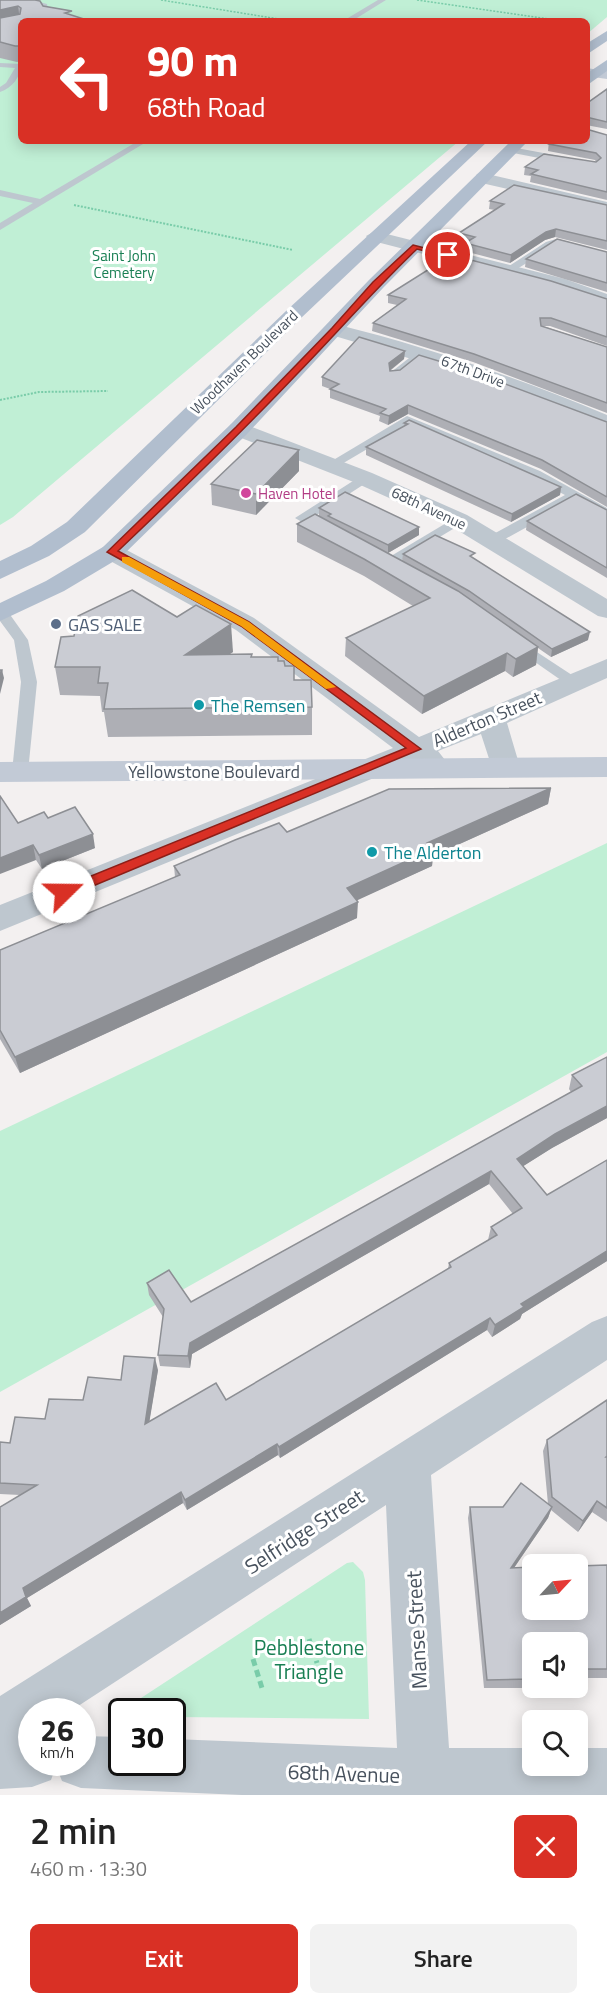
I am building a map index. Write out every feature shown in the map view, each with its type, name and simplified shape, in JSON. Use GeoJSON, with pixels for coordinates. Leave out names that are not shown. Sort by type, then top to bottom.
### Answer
{"type":"FeatureCollection","features":[{"type":"Feature","properties":{"kind":"main road"},"geometry":{"type":"LineString","coordinates":[[590,48],[607,35]]}},
{"type":"Feature","properties":{"kind":"main road","name":"Woodhaven Boulevard"},"geometry":{"type":"LineString","coordinates":[[0,571],[40,551],[76,527],[375,236],[477,144]]}},
{"type":"Feature","properties":{"kind":"main road"},"geometry":{"type":"LineString","coordinates":[[0,613],[55,586],[112,552],[239,429],[376,284],[515,145]]}},
{"type":"Feature","properties":{"kind":"street"},"geometry":{"type":"LineString","coordinates":[[483,178],[607,207]]}},
{"type":"Feature","properties":{"kind":"street"},"geometry":{"type":"LineString","coordinates":[[375,236],[508,270],[607,300]]}},
{"type":"Feature","properties":{"kind":"street","name":"67th Drive"},"geometry":{"type":"LineString","coordinates":[[335,330],[422,353],[554,400],[607,423]]}},
{"type":"Feature","properties":{"kind":"street","name":"68th Avenue"},"geometry":{"type":"LineString","coordinates":[[239,429],[363,478],[458,520],[607,610]]}},
{"type":"Feature","properties":{"kind":"street"},"geometry":{"type":"LineString","coordinates":[[112,552],[245,624],[441,768]]}},
{"type":"Feature","properties":{"kind":"street","name":"Alderton Street"},"geometry":{"type":"LineString","coordinates":[[0,919],[491,719],[607,668]]}},
{"type":"Feature","properties":{"kind":"street"},"geometry":{"type":"LineString","coordinates":[[491,719],[505,767]]}},
{"type":"Feature","properties":{"kind":"street","name":"Yellowstone Boulevard"},"geometry":{"type":"LineString","coordinates":[[10,772],[359,771],[607,767]]}},
{"type":"Feature","properties":{"kind":"street","name":"Selfridge Street"},"geometry":{"type":"LineString","coordinates":[[0,1726],[607,1336]]}},
{"type":"Feature","properties":{"kind":"street","name":"Manse Street"},"geometry":{"type":"LineString","coordinates":[[407,1465],[425,1785]]}},
{"type":"Feature","properties":{"kind":"street"},"geometry":{"type":"LineString","coordinates":[[0,1763],[18,1762]]}},
{"type":"Feature","properties":{"kind":"street","name":"68th Avenue"},"geometry":{"type":"LineString","coordinates":[[96,1763],[425,1785],[607,1774]]}},
{"type":"Feature","properties":{"kind":"lane"},"geometry":{"type":"LineString","coordinates":[[36,0],[45,5],[46,18]]}},
{"type":"Feature","properties":{"kind":"lane"},"geometry":{"type":"LineString","coordinates":[[352,18],[383,0]]}},
{"type":"Feature","properties":{"kind":"lane"},"geometry":{"type":"LineString","coordinates":[[0,65],[18,66]]}},
{"type":"Feature","properties":{"kind":"lane"},"geometry":{"type":"LineString","coordinates":[[0,90],[9,85],[18,71]]}},
{"type":"Feature","properties":{"kind":"lane"},"geometry":{"type":"LineString","coordinates":[[0,227],[139,144]]}},
{"type":"Feature","properties":{"kind":"lane"},"geometry":{"type":"LineString","coordinates":[[515,145],[571,161]]}},
{"type":"Feature","properties":{"kind":"lane"},"geometry":{"type":"LineString","coordinates":[[0,193],[44,201]]}},
{"type":"Feature","properties":{"kind":"lane"},"geometry":{"type":"LineString","coordinates":[[508,270],[556,242],[607,255]]}},
{"type":"Feature","properties":{"kind":"lane"},"geometry":{"type":"LineString","coordinates":[[394,375],[422,353]]}},
{"type":"Feature","properties":{"kind":"lane"},"geometry":{"type":"LineString","coordinates":[[331,465],[407,420],[535,474],[607,513]]}},
{"type":"Feature","properties":{"kind":"lane"},"geometry":{"type":"LineString","coordinates":[[340,538],[302,518],[363,478]]}},
{"type":"Feature","properties":{"kind":"lane"},"geometry":{"type":"LineString","coordinates":[[493,540],[574,495]]}},
{"type":"Feature","properties":{"kind":"lane"},"geometry":{"type":"LineString","coordinates":[[407,573],[384,560],[458,520]]}},
{"type":"Feature","properties":{"kind":"lane"},"geometry":{"type":"LineString","coordinates":[[0,613],[21,640],[29,682],[10,772]]}},
{"type":"Feature","properties":{"kind":"lane"},"geometry":{"type":"LineString","coordinates":[[509,637],[573,682]]}},
{"type":"Feature","properties":{"kind":"path"},"geometry":{"type":"LineString","coordinates":[[161,0],[272,18]]}},
{"type":"Feature","properties":{"kind":"path"},"geometry":{"type":"LineString","coordinates":[[417,0],[541,18]]}},
{"type":"Feature","properties":{"kind":"path"},"geometry":{"type":"LineString","coordinates":[[44,201],[293,250]]}},
{"type":"Feature","properties":{"kind":"path"},"geometry":{"type":"LineString","coordinates":[[0,400],[39,392],[108,391]]}},
{"type":"Feature","properties":{"kind":"path"},"geometry":{"type":"LineString","coordinates":[[309,1639],[317,1663]]}},
{"type":"Feature","properties":{"kind":"path"},"geometry":{"type":"LineString","coordinates":[[253,1659],[262,1688]]}},
{"type":"Feature","properties":{"kind":"green space","name":"Saint John Cemetery"},"geometry":{"type":"Polygon","coordinates":[[[0,0],[607,0],[607,17],[590,31],[590,18],[18,18],[18,144],[455,144],[13,517],[0,525],[0,0]]]}},
{"type":"Feature","properties":{"kind":"green space"},"geometry":{"type":"Polygon","coordinates":[[[607,843],[607,1052],[0,1392],[0,1131],[607,843]]]}},
{"type":"Feature","properties":{"kind":"green space","name":"Pebblestone Triangle"},"geometry":{"type":"Polygon","coordinates":[[[353,1562],[363,1572],[365,1580],[369,1719],[186,1717],[186,1698],[141,1698],[347,1563],[353,1562]]]}},
{"type":"Feature","properties":{"kind":"building"},"geometry":{"type":"Polygon","coordinates":[[[0,0],[35,0],[40,1],[43,6],[72,11],[65,13],[81,18],[18,18],[18,46],[15,46],[0,42],[0,18],[20,14],[21,8],[18,6],[0,10],[0,0]]]}},
{"type":"Feature","properties":{"kind":"building"},"geometry":{"type":"Polygon","coordinates":[[[607,89],[607,122],[590,118],[590,101],[607,89]]]}},
{"type":"Feature","properties":{"kind":"building"},"geometry":{"type":"Polygon","coordinates":[[[590,130],[607,135],[607,192],[531,174],[538,170],[525,167],[544,154],[596,162],[601,158],[596,153],[549,144],[590,144],[590,130]]]}},
{"type":"Feature","properties":{"kind":"building"},"geometry":{"type":"Polygon","coordinates":[[[514,185],[607,205],[607,241],[556,229],[546,232],[511,255],[465,243],[475,237],[459,233],[504,204],[490,201],[514,185]]]}},
{"type":"Feature","properties":{"kind":"building"},"geometry":{"type":"Polygon","coordinates":[[[557,239],[607,252],[607,283],[526,259],[557,239]]]}},
{"type":"Feature","properties":{"kind":"building"},"geometry":{"type":"Polygon","coordinates":[[[448,254],[551,281],[607,299],[607,337],[551,318],[540,318],[541,326],[607,347],[607,403],[474,354],[373,323],[406,299],[388,295],[439,263],[436,262],[448,254]]]}},
{"type":"Feature","properties":{"kind":"building"},"geometry":{"type":"Polygon","coordinates":[[[359,337],[405,351],[389,363],[390,371],[400,370],[419,355],[465,369],[607,422],[607,497],[542,460],[408,405],[389,416],[380,413],[386,409],[330,389],[339,384],[322,377],[359,337]]]}},
{"type":"Feature","properties":{"kind":"building"},"geometry":{"type":"Polygon","coordinates":[[[409,420],[561,487],[512,514],[366,447],[408,424],[404,423],[409,420]]]}},
{"type":"Feature","properties":{"kind":"building"},"geometry":{"type":"Polygon","coordinates":[[[257,440],[299,450],[256,494],[211,484],[257,440]]]}},
{"type":"Feature","properties":{"kind":"building"},"geometry":{"type":"Polygon","coordinates":[[[345,492],[419,527],[388,545],[328,516],[331,514],[319,508],[345,492]]]}},
{"type":"Feature","properties":{"kind":"building"},"geometry":{"type":"Polygon","coordinates":[[[576,494],[607,510],[607,568],[527,521],[576,494]]]}},
{"type":"Feature","properties":{"kind":"building"},"geometry":{"type":"Polygon","coordinates":[[[315,514],[458,591],[538,647],[516,659],[507,653],[424,696],[346,638],[430,598],[364,559],[297,524],[315,514]]]}},
{"type":"Feature","properties":{"kind":"building"},"geometry":{"type":"Polygon","coordinates":[[[435,535],[475,553],[470,556],[590,632],[552,649],[469,591],[403,554],[435,535]]]}},
{"type":"Feature","properties":{"kind":"building"},"geometry":{"type":"Polygon","coordinates":[[[132,590],[177,617],[196,605],[231,624],[185,655],[252,654],[251,657],[278,657],[278,661],[284,661],[285,666],[294,666],[294,680],[311,680],[312,707],[104,709],[108,683],[98,683],[100,667],[55,667],[61,637],[74,636],[78,616],[132,590]]]}},
{"type":"Feature","properties":{"kind":"building"},"geometry":{"type":"Polygon","coordinates":[[[551,788],[427,843],[433,849],[347,888],[358,902],[15,1057],[0,1030],[0,950],[180,875],[174,866],[279,823],[287,832],[389,789],[551,788]]]}},
{"type":"Feature","properties":{"kind":"building"},"geometry":{"type":"Polygon","coordinates":[[[0,796],[18,823],[44,812],[48,818],[75,807],[93,834],[39,855],[33,845],[0,858],[0,796]]]}},
{"type":"Feature","properties":{"kind":"building"},"geometry":{"type":"Polygon","coordinates":[[[607,1057],[607,1106],[555,1134],[517,1159],[547,1195],[607,1160],[607,1251],[521,1304],[524,1307],[495,1325],[490,1318],[279,1447],[277,1444],[185,1500],[181,1492],[23,1588],[26,1597],[0,1613],[0,1507],[37,1485],[0,1483],[0,1442],[10,1443],[15,1417],[45,1419],[49,1399],[83,1400],[88,1377],[121,1380],[124,1356],[155,1358],[145,1424],[216,1383],[226,1400],[451,1267],[449,1263],[497,1235],[491,1227],[522,1208],[491,1171],[190,1343],[188,1356],[158,1355],[164,1309],[147,1283],[169,1270],[191,1302],[582,1086],[572,1075],[607,1057]]]}},
{"type":"Feature","properties":{"kind":"building"},"geometry":{"type":"Polygon","coordinates":[[[607,1400],[607,1508],[597,1501],[583,1521],[552,1497],[547,1440],[607,1400]]]}},
{"type":"Feature","properties":{"kind":"building"},"geometry":{"type":"Polygon","coordinates":[[[521,1483],[552,1507],[511,1568],[522,1567],[522,1620],[588,1620],[588,1566],[607,1565],[607,1669],[588,1669],[588,1632],[522,1632],[522,1679],[487,1680],[470,1507],[503,1507],[521,1483]]]}},
{"type":"Feature","properties":{"kind":"slow traffic"},"geometry":{"type":"LineString","coordinates":[[126,559],[245,624],[330,687]]}},
{"type":"Feature","properties":{"kind":"place","name":"Haven Hotel"},"geometry":{"type":"Point","coordinates":[246,493]}},
{"type":"Feature","properties":{"kind":"place","name":"GAS SALE"},"geometry":{"type":"Point","coordinates":[56,624]}},
{"type":"Feature","properties":{"kind":"place","name":"The Remsen"},"geometry":{"type":"Point","coordinates":[199,705]}},
{"type":"Feature","properties":{"kind":"place","name":"The Alderton"},"geometry":{"type":"Point","coordinates":[372,852]}},
{"type":"Feature","properties":{"kind":"route"},"geometry":{"type":"LineString","coordinates":[[64,892],[415,749],[245,624],[112,552],[239,429],[376,284],[416,246],[448,255]]}}]}
